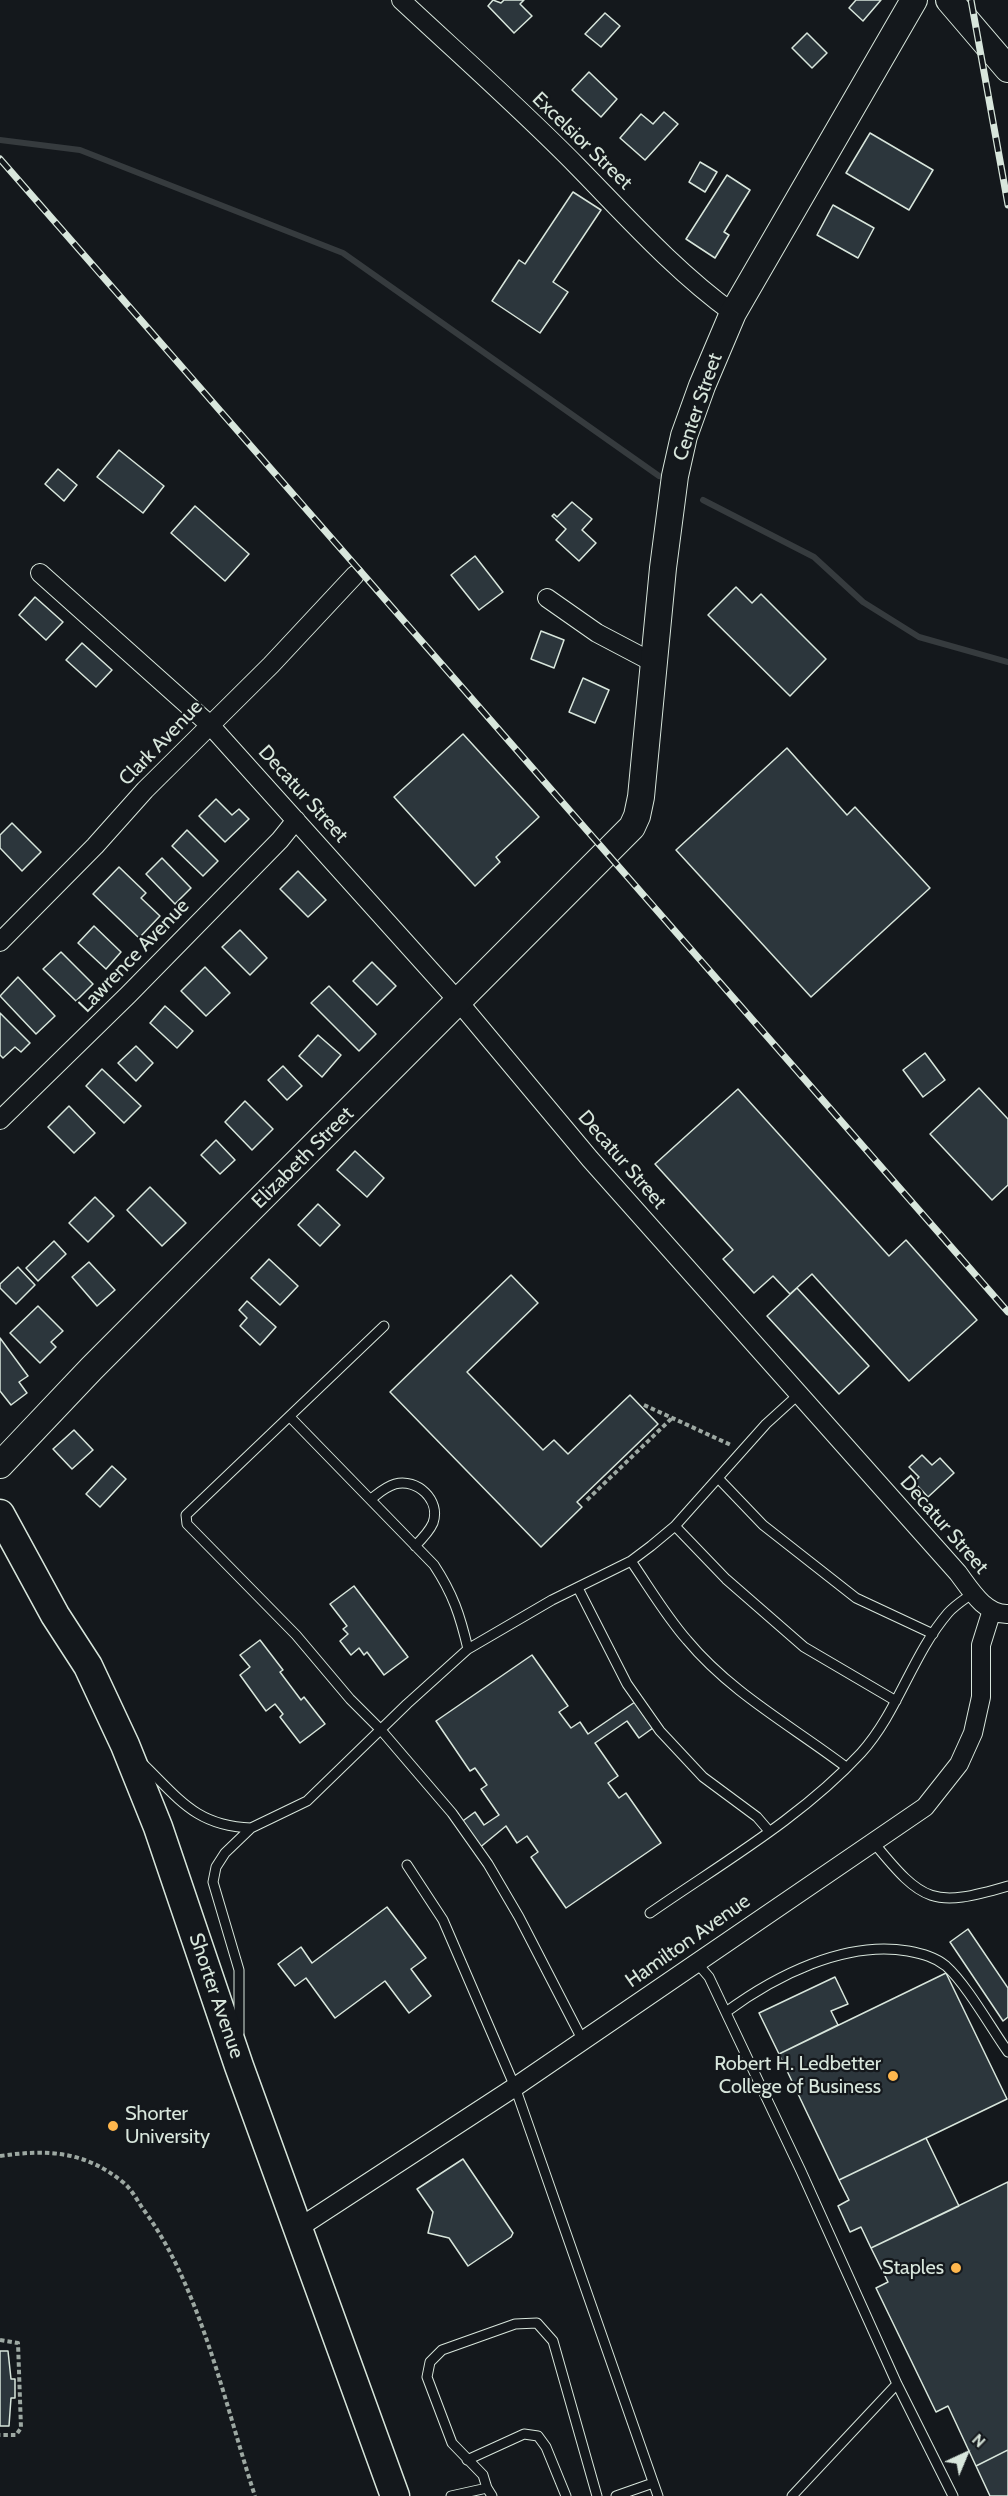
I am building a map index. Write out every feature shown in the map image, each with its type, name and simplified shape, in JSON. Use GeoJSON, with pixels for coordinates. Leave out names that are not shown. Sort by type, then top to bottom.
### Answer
{"type":"FeatureCollection","features":[{"type":"Feature","properties":{"kind":"main road","name":"Shorter Avenue"},"geometry":{"type":"LineString","coordinates":[[0,1514],[55,1616],[88,1666],[125,1745],[158,1827],[239,2066],[395,2496]]}},
{"type":"Feature","properties":{"kind":"street","name":"Excelsior Street"},"geometry":{"type":"LineString","coordinates":[[401,0],[576,164],[662,253],[708,296],[733,313]]}},
{"type":"Feature","properties":{"kind":"street","name":"Center Street"},"geometry":{"type":"LineString","coordinates":[[607,851],[625,835],[637,816],[668,518],[684,436],[733,313],[914,0]]}},
{"type":"Feature","properties":{"kind":"street"},"geometry":{"type":"LineString","coordinates":[[949,0],[1008,69]]}},
{"type":"Feature","properties":{"kind":"street","name":"Decatur Street"},"geometry":{"type":"LineString","coordinates":[[40,573],[210,725],[458,1001],[598,1167],[958,1573],[973,1593],[1000,1612]]}},
{"type":"Feature","properties":{"kind":"street","name":"Clark Avenue"},"geometry":{"type":"LineString","coordinates":[[0,942],[271,665],[354,575]]}},
{"type":"Feature","properties":{"kind":"street"},"geometry":{"type":"LineString","coordinates":[[547,598],[597,633],[654,663]]}},
{"type":"Feature","properties":{"kind":"street","name":"Lawrence Avenue"},"geometry":{"type":"LineString","coordinates":[[0,1120],[128,995],[280,840],[296,820]]}},
{"type":"Feature","properties":{"kind":"street","name":"Elizabeth Street"},"geometry":{"type":"LineString","coordinates":[[0,1465],[92,1368],[607,851]]}},
{"type":"Feature","properties":{"kind":"street","name":"Hamilton Avenue"},"geometry":{"type":"LineString","coordinates":[[297,2229],[515,2088],[925,1807],[959,1764],[973,1733],[981,1697],[981,1645],[1000,1612]]}},
{"type":"Feature","properties":{"kind":"lane"},"geometry":{"type":"LineString","coordinates":[[384,1326],[186,1515],[187,1524],[267,1604],[350,1699],[381,1730],[452,1813],[488,1864],[519,1917],[583,2041]]}},
{"type":"Feature","properties":{"kind":"lane"},"geometry":{"type":"LineString","coordinates":[[239,2066],[239,1970],[213,1882],[216,1867],[225,1852],[251,1828],[307,1801],[468,1649],[552,1600],[631,1561],[675,1526],[766,1424],[799,1394]]}},
{"type":"Feature","properties":{"kind":"lane"},"geometry":{"type":"LineString","coordinates":[[290,1417],[434,1565],[450,1588],[468,1649]]}},
{"type":"Feature","properties":{"kind":"lane"},"geometry":{"type":"LineString","coordinates":[[718,1478],[763,1525],[855,1598],[933,1634]]}},
{"type":"Feature","properties":{"kind":"lane"},"geometry":{"type":"LineString","coordinates":[[371,1499],[387,1487],[403,1483],[416,1485],[429,1496],[433,1505],[434,1520],[427,1534],[416,1546]]}},
{"type":"Feature","properties":{"kind":"lane"},"geometry":{"type":"LineString","coordinates":[[675,1526],[726,1579],[804,1647],[896,1701]]}},
{"type":"Feature","properties":{"kind":"lane"},"geometry":{"type":"LineString","coordinates":[[631,1561],[687,1641],[715,1668],[755,1704],[846,1767]]}},
{"type":"Feature","properties":{"kind":"lane"},"geometry":{"type":"LineString","coordinates":[[578,1588],[627,1684],[660,1731],[704,1777],[757,1817],[769,1830]]}},
{"type":"Feature","properties":{"kind":"lane"},"geometry":{"type":"LineString","coordinates":[[650,1912],[808,1803],[846,1767],[873,1738],[933,1634],[949,1612],[973,1593]]}},
{"type":"Feature","properties":{"kind":"lane"},"geometry":{"type":"LineString","coordinates":[[125,1745],[197,1815],[231,1827],[251,1828]]}},
{"type":"Feature","properties":{"kind":"lane"},"geometry":{"type":"LineString","coordinates":[[874,1843],[905,1879],[923,1892],[942,1900],[961,1899],[1008,1887]]}},
{"type":"Feature","properties":{"kind":"lane"},"geometry":{"type":"LineString","coordinates":[[407,1864],[443,1920],[515,2088],[658,2496]]}},
{"type":"Feature","properties":{"kind":"lane"},"geometry":{"type":"LineString","coordinates":[[726,2012],[756,1990],[822,1961],[857,1950],[891,1948],[929,1955],[946,1966],[957,1978],[1008,2052]]}},
{"type":"Feature","properties":{"kind":"lane"},"geometry":{"type":"LineString","coordinates":[[696,1963],[709,1977],[726,2012],[897,2384],[953,2496]]}},
{"type":"Feature","properties":{"kind":"lane"},"geometry":{"type":"LineString","coordinates":[[451,2496],[489,2492],[483,2475],[452,2443],[427,2377],[430,2362],[442,2350],[515,2324],[537,2324],[553,2341],[597,2496]]}},
{"type":"Feature","properties":{"kind":"lane"},"geometry":{"type":"LineString","coordinates":[[792,2496],[897,2384]]}},
{"type":"Feature","properties":{"kind":"lane"},"geometry":{"type":"LineString","coordinates":[[467,2460],[524,2434],[538,2436],[546,2447],[566,2496]]}},
{"type":"Feature","properties":{"kind":"lane"},"geometry":{"type":"LineString","coordinates":[[616,2496],[653,2483]]}},
{"type":"Feature","properties":{"kind":"path"},"geometry":{"type":"LineString","coordinates":[[644,1405],[743,1450]]}},
{"type":"Feature","properties":{"kind":"path"},"geometry":{"type":"LineString","coordinates":[[587,1500],[672,1418]]}},
{"type":"Feature","properties":{"kind":"path"},"geometry":{"type":"LineString","coordinates":[[0,2156],[33,2151],[53,2151],[100,2167],[126,2184],[170,2249],[186,2285],[206,2338],[255,2496]]}},
{"type":"Feature","properties":{"kind":"path"},"geometry":{"type":"LineString","coordinates":[[0,2340],[14,2340],[18,2343],[21,2427],[16,2435],[0,2435]]}},
{"type":"Feature","properties":{"kind":"building"},"geometry":{"type":"Polygon","coordinates":[[[493,0],[501,3],[504,0],[524,0],[520,4],[532,16],[514,33],[488,6],[493,0]]]}},
{"type":"Feature","properties":{"kind":"building"},"geometry":{"type":"Polygon","coordinates":[[[856,0],[881,0],[863,21],[849,8],[856,0]]]}},
{"type":"Feature","properties":{"kind":"building"},"geometry":{"type":"Polygon","coordinates":[[[605,13],[620,26],[601,47],[585,34],[605,13]]]}},
{"type":"Feature","properties":{"kind":"building"},"geometry":{"type":"Polygon","coordinates":[[[807,33],[827,53],[812,68],[792,48],[807,33]]]}},
{"type":"Feature","properties":{"kind":"building"},"geometry":{"type":"Polygon","coordinates":[[[589,72],[617,99],[601,117],[572,90],[589,72]]]}},
{"type":"Feature","properties":{"kind":"building"},"geometry":{"type":"Polygon","coordinates":[[[664,112],[678,124],[645,160],[620,138],[641,114],[653,124],[664,112]]]}},
{"type":"Feature","properties":{"kind":"building"},"geometry":{"type":"Polygon","coordinates":[[[870,133],[933,170],[909,210],[846,173],[870,133]]]}},
{"type":"Feature","properties":{"kind":"building"},"geometry":{"type":"Polygon","coordinates":[[[700,162],[717,172],[705,192],[689,182],[700,162]]]}},
{"type":"Feature","properties":{"kind":"building"},"geometry":{"type":"Polygon","coordinates":[[[727,175],[750,190],[724,232],[729,235],[715,258],[686,239],[727,175]]]}},
{"type":"Feature","properties":{"kind":"building"},"geometry":{"type":"Polygon","coordinates":[[[573,192],[601,210],[553,282],[568,292],[540,333],[492,301],[519,260],[525,264],[573,192]]]}},
{"type":"Feature","properties":{"kind":"building"},"geometry":{"type":"Polygon","coordinates":[[[833,205],[874,228],[858,258],[817,235],[833,205]]]}},
{"type":"Feature","properties":{"kind":"building"},"geometry":{"type":"Polygon","coordinates":[[[119,450],[164,486],[143,513],[97,477],[119,450]]]}},
{"type":"Feature","properties":{"kind":"building"},"geometry":{"type":"Polygon","coordinates":[[[58,469],[77,485],[64,501],[45,484],[58,469]]]}},
{"type":"Feature","properties":{"kind":"building"},"geometry":{"type":"Polygon","coordinates":[[[572,502],[592,519],[582,530],[596,543],[579,561],[556,540],[566,529],[552,516],[554,514],[557,517],[572,502]]]}},
{"type":"Feature","properties":{"kind":"building"},"geometry":{"type":"Polygon","coordinates":[[[195,506],[249,554],[225,581],[171,533],[195,506]]]}},
{"type":"Feature","properties":{"kind":"building"},"geometry":{"type":"Polygon","coordinates":[[[475,556],[503,592],[479,610],[451,575],[475,556]]]}},
{"type":"Feature","properties":{"kind":"building"},"geometry":{"type":"Polygon","coordinates":[[[736,587],[752,603],[761,594],[826,659],[790,696],[708,615],[736,587]]]}},
{"type":"Feature","properties":{"kind":"building"},"geometry":{"type":"Polygon","coordinates":[[[35,597],[63,622],[46,640],[19,615],[35,597]]]}},
{"type":"Feature","properties":{"kind":"building"},"geometry":{"type":"Polygon","coordinates":[[[541,631],[564,640],[554,668],[531,659],[541,631]]]}},
{"type":"Feature","properties":{"kind":"building"},"geometry":{"type":"Polygon","coordinates":[[[82,643],[112,670],[96,687],[66,660],[82,643]]]}},
{"type":"Feature","properties":{"kind":"building"},"geometry":{"type":"Polygon","coordinates":[[[583,678],[609,690],[595,723],[569,712],[583,678]]]}},
{"type":"Feature","properties":{"kind":"building"},"geometry":{"type":"Polygon","coordinates":[[[463,734],[539,817],[496,857],[500,862],[475,886],[394,797],[463,734]]]}},
{"type":"Feature","properties":{"kind":"building"},"geometry":{"type":"Polygon","coordinates":[[[787,748],[847,815],[855,807],[930,888],[811,997],[676,850],[787,748]]]}},
{"type":"Feature","properties":{"kind":"building"},"geometry":{"type":"Polygon","coordinates":[[[216,799],[232,815],[239,809],[249,819],[225,842],[199,816],[216,799]]]}},
{"type":"Feature","properties":{"kind":"building"},"geometry":{"type":"Polygon","coordinates":[[[12,823],[41,852],[22,871],[0,848],[0,835],[12,823]]]}},
{"type":"Feature","properties":{"kind":"building"},"geometry":{"type":"Polygon","coordinates":[[[187,830],[218,861],[203,876],[172,846],[187,830]]]}},
{"type":"Feature","properties":{"kind":"building"},"geometry":{"type":"Polygon","coordinates":[[[162,858],[191,888],[175,904],[146,874],[162,858]]]}},
{"type":"Feature","properties":{"kind":"building"},"geometry":{"type":"Polygon","coordinates":[[[119,867],[146,893],[141,898],[160,916],[139,938],[93,894],[119,867]]]}},
{"type":"Feature","properties":{"kind":"building"},"geometry":{"type":"Polygon","coordinates":[[[298,871],[326,900],[308,917],[280,889],[298,871]]]}},
{"type":"Feature","properties":{"kind":"building"},"geometry":{"type":"Polygon","coordinates":[[[94,926],[121,952],[106,969],[78,943],[94,926]]]}},
{"type":"Feature","properties":{"kind":"building"},"geometry":{"type":"Polygon","coordinates":[[[240,930],[267,958],[250,975],[222,947],[240,930]]]}},
{"type":"Feature","properties":{"kind":"building"},"geometry":{"type":"Polygon","coordinates":[[[61,952],[93,984],[76,1001],[43,969],[61,952]]]}},
{"type":"Feature","properties":{"kind":"building"},"geometry":{"type":"Polygon","coordinates":[[[372,962],[396,986],[377,1005],[353,981],[372,962]]]}},
{"type":"Feature","properties":{"kind":"building"},"geometry":{"type":"Polygon","coordinates":[[[205,967],[230,993],[206,1016],[181,991],[205,967]]]}},
{"type":"Feature","properties":{"kind":"building"},"geometry":{"type":"Polygon","coordinates":[[[18,977],[55,1016],[36,1034],[0,996],[18,977]]]}},
{"type":"Feature","properties":{"kind":"building"},"geometry":{"type":"Polygon","coordinates":[[[329,986],[376,1034],[359,1051],[311,1003],[329,986]]]}},
{"type":"Feature","properties":{"kind":"building"},"geometry":{"type":"Polygon","coordinates":[[[165,1006],[193,1031],[177,1048],[150,1023],[165,1006]]]}},
{"type":"Feature","properties":{"kind":"building"},"geometry":{"type":"Polygon","coordinates":[[[0,1013],[30,1043],[21,1052],[15,1047],[3,1058],[0,1055],[0,1013]]]}},
{"type":"Feature","properties":{"kind":"building"},"geometry":{"type":"Polygon","coordinates":[[[318,1035],[341,1055],[322,1077],[299,1056],[318,1035]]]}},
{"type":"Feature","properties":{"kind":"building"},"geometry":{"type":"Polygon","coordinates":[[[136,1046],[153,1063],[136,1081],[118,1063],[136,1046]]]}},
{"type":"Feature","properties":{"kind":"building"},"geometry":{"type":"Polygon","coordinates":[[[925,1053],[945,1080],[923,1097],[903,1070],[925,1053]]]}},
{"type":"Feature","properties":{"kind":"building"},"geometry":{"type":"Polygon","coordinates":[[[283,1066],[302,1086],[287,1100],[268,1080],[283,1066]]]}},
{"type":"Feature","properties":{"kind":"building"},"geometry":{"type":"Polygon","coordinates":[[[102,1069],[141,1106],[124,1123],[86,1086],[102,1069]]]}},
{"type":"Feature","properties":{"kind":"building"},"geometry":{"type":"Polygon","coordinates":[[[979,1088],[1008,1119],[1008,1185],[992,1200],[930,1134],[979,1088]]]}},
{"type":"Feature","properties":{"kind":"building"},"geometry":{"type":"Polygon","coordinates":[[[738,1089],[889,1256],[906,1240],[977,1320],[909,1381],[812,1274],[790,1294],[773,1276],[754,1293],[723,1259],[733,1250],[655,1164],[738,1089]]]}},
{"type":"Feature","properties":{"kind":"building"},"geometry":{"type":"Polygon","coordinates":[[[245,1101],[273,1129],[252,1150],[225,1122],[245,1101]]]}},
{"type":"Feature","properties":{"kind":"building"},"geometry":{"type":"Polygon","coordinates":[[[69,1106],[95,1133],[74,1153],[48,1127],[69,1106]]]}},
{"type":"Feature","properties":{"kind":"building"},"geometry":{"type":"Polygon","coordinates":[[[216,1140],[235,1160],[220,1174],[201,1155],[216,1140]]]}},
{"type":"Feature","properties":{"kind":"building"},"geometry":{"type":"Polygon","coordinates":[[[355,1151],[384,1178],[367,1197],[337,1170],[355,1151]]]}},
{"type":"Feature","properties":{"kind":"building"},"geometry":{"type":"Polygon","coordinates":[[[150,1187],[186,1223],[162,1246],[127,1210],[150,1187]]]}},
{"type":"Feature","properties":{"kind":"building"},"geometry":{"type":"Polygon","coordinates":[[[95,1197],[114,1216],[88,1242],[69,1223],[95,1197]]]}},
{"type":"Feature","properties":{"kind":"building"},"geometry":{"type":"Polygon","coordinates":[[[318,1204],[340,1225],[320,1246],[298,1225],[318,1204]]]}},
{"type":"Feature","properties":{"kind":"building"},"geometry":{"type":"Polygon","coordinates":[[[54,1241],[66,1254],[38,1281],[26,1268],[54,1241]]]}},
{"type":"Feature","properties":{"kind":"building"},"geometry":{"type":"Polygon","coordinates":[[[269,1259],[298,1286],[280,1305],[251,1278],[269,1259]]]}},
{"type":"Feature","properties":{"kind":"building"},"geometry":{"type":"Polygon","coordinates":[[[89,1262],[115,1290],[97,1306],[72,1277],[89,1262]]]}},
{"type":"Feature","properties":{"kind":"building"},"geometry":{"type":"Polygon","coordinates":[[[18,1267],[35,1285],[16,1304],[0,1288],[0,1284],[18,1267]]]}},
{"type":"Feature","properties":{"kind":"building"},"geometry":{"type":"Polygon","coordinates":[[[511,1275],[538,1303],[467,1372],[543,1450],[554,1440],[568,1454],[630,1395],[658,1424],[577,1502],[582,1507],[541,1547],[390,1392],[511,1275]]]}},
{"type":"Feature","properties":{"kind":"building"},"geometry":{"type":"Polygon","coordinates":[[[797,1288],[869,1366],[839,1394],[767,1316],[797,1288]]]}},
{"type":"Feature","properties":{"kind":"building"},"geometry":{"type":"Polygon","coordinates":[[[247,1301],[276,1327],[260,1345],[240,1326],[247,1318],[239,1310],[247,1301]]]}},
{"type":"Feature","properties":{"kind":"building"},"geometry":{"type":"Polygon","coordinates":[[[38,1306],[63,1331],[51,1342],[56,1347],[40,1363],[10,1333],[38,1306]]]}},
{"type":"Feature","properties":{"kind":"building"},"geometry":{"type":"Polygon","coordinates":[[[0,1338],[28,1376],[19,1382],[27,1393],[11,1405],[0,1391],[0,1338]]]}},
{"type":"Feature","properties":{"kind":"building"},"geometry":{"type":"Polygon","coordinates":[[[74,1430],[93,1450],[72,1469],[53,1449],[74,1430]]]}},
{"type":"Feature","properties":{"kind":"building"},"geometry":{"type":"Polygon","coordinates":[[[922,1455],[932,1465],[940,1458],[954,1473],[928,1497],[914,1482],[919,1477],[909,1467],[922,1455]]]}},
{"type":"Feature","properties":{"kind":"building"},"geometry":{"type":"Polygon","coordinates":[[[112,1466],[126,1479],[100,1507],[86,1494],[112,1466]]]}},
{"type":"Feature","properties":{"kind":"building"},"geometry":{"type":"Polygon","coordinates":[[[354,1586],[408,1657],[384,1675],[367,1652],[364,1655],[359,1648],[351,1655],[340,1641],[348,1634],[343,1629],[347,1626],[330,1604],[354,1586]]]}},
{"type":"Feature","properties":{"kind":"building"},"geometry":{"type":"Polygon","coordinates":[[[260,1640],[283,1670],[280,1672],[301,1700],[304,1697],[325,1724],[300,1743],[280,1717],[283,1714],[275,1704],[266,1711],[240,1675],[250,1667],[240,1655],[260,1640]]]}},
{"type":"Feature","properties":{"kind":"building"},"geometry":{"type":"Polygon","coordinates":[[[532,1655],[568,1706],[559,1712],[571,1728],[580,1722],[588,1734],[635,1702],[653,1728],[639,1738],[627,1721],[595,1743],[618,1776],[608,1783],[619,1798],[626,1793],[661,1843],[566,1908],[531,1857],[538,1852],[527,1836],[517,1843],[506,1826],[478,1849],[460,1823],[475,1812],[484,1825],[499,1815],[481,1789],[487,1785],[475,1768],[470,1771],[436,1721],[532,1655]]]}},
{"type":"Feature","properties":{"kind":"building"},"geometry":{"type":"Polygon","coordinates":[[[387,1907],[426,1958],[411,1969],[431,1996],[409,2013],[385,1981],[335,2018],[306,1978],[295,1986],[278,1964],[301,1947],[312,1963],[387,1907]]]}},
{"type":"Feature","properties":{"kind":"building"},"geometry":{"type":"Polygon","coordinates":[[[968,1929],[1008,1988],[1008,2017],[1003,2021],[950,1942],[968,1929]]]}},
{"type":"Feature","properties":{"kind":"building","name":"Robert H. Ledbetter College of Business"},"geometry":{"type":"Polygon","coordinates":[[[946,1973],[1007,2099],[839,2180],[779,2054],[946,1973]]]}},
{"type":"Feature","properties":{"kind":"building"},"geometry":{"type":"Polygon","coordinates":[[[835,1977],[848,2004],[831,2011],[838,2025],[779,2054],[759,2013],[835,1977]]]}},
{"type":"Feature","properties":{"kind":"building"},"geometry":{"type":"Polygon","coordinates":[[[926,2138],[959,2206],[871,2248],[861,2227],[850,2232],[838,2206],[849,2200],[839,2180],[926,2138]]]}},
{"type":"Feature","properties":{"kind":"building"},"geometry":{"type":"Polygon","coordinates":[[[463,2159],[513,2233],[511,2237],[468,2266],[449,2238],[428,2233],[433,2212],[417,2189],[463,2159]]]}},
{"type":"Feature","properties":{"kind":"building"},"geometry":{"type":"Polygon","coordinates":[[[1008,2182],[1008,2450],[976,2466],[948,2406],[936,2412],[876,2288],[888,2282],[871,2248],[1008,2182]]]}},
{"type":"Feature","properties":{"kind":"building"},"geometry":{"type":"Polygon","coordinates":[[[0,2351],[8,2351],[11,2379],[15,2379],[15,2398],[11,2398],[9,2426],[0,2426],[0,2351]]]}},
{"type":"Feature","properties":{"kind":"building"},"geometry":{"type":"Polygon","coordinates":[[[1008,2450],[1008,2496],[990,2496],[976,2466],[1008,2450]]]}},
{"type":"Feature","properties":{"kind":"waterway"},"geometry":{"type":"LineString","coordinates":[[0,140],[80,150],[343,253],[659,476]]}},
{"type":"Feature","properties":{"kind":"waterway"},"geometry":{"type":"LineString","coordinates":[[703,500],[814,557],[863,602],[919,637],[1008,662]]}},
{"type":"Feature","properties":{"kind":"railway"},"geometry":{"type":"LineString","coordinates":[[971,0],[1008,205]]}},
{"type":"Feature","properties":{"kind":"railway"},"geometry":{"type":"LineString","coordinates":[[0,159],[1008,1312]]}},
{"type":"Feature","properties":{"kind":"place","name":"Robert H. Ledbetter College of Business"},"geometry":{"type":"Point","coordinates":[893,2076]}},
{"type":"Feature","properties":{"kind":"place","name":"Shorter University"},"geometry":{"type":"Point","coordinates":[113,2126]}},
{"type":"Feature","properties":{"kind":"place","name":"Staples"},"geometry":{"type":"Point","coordinates":[956,2268]}}]}
